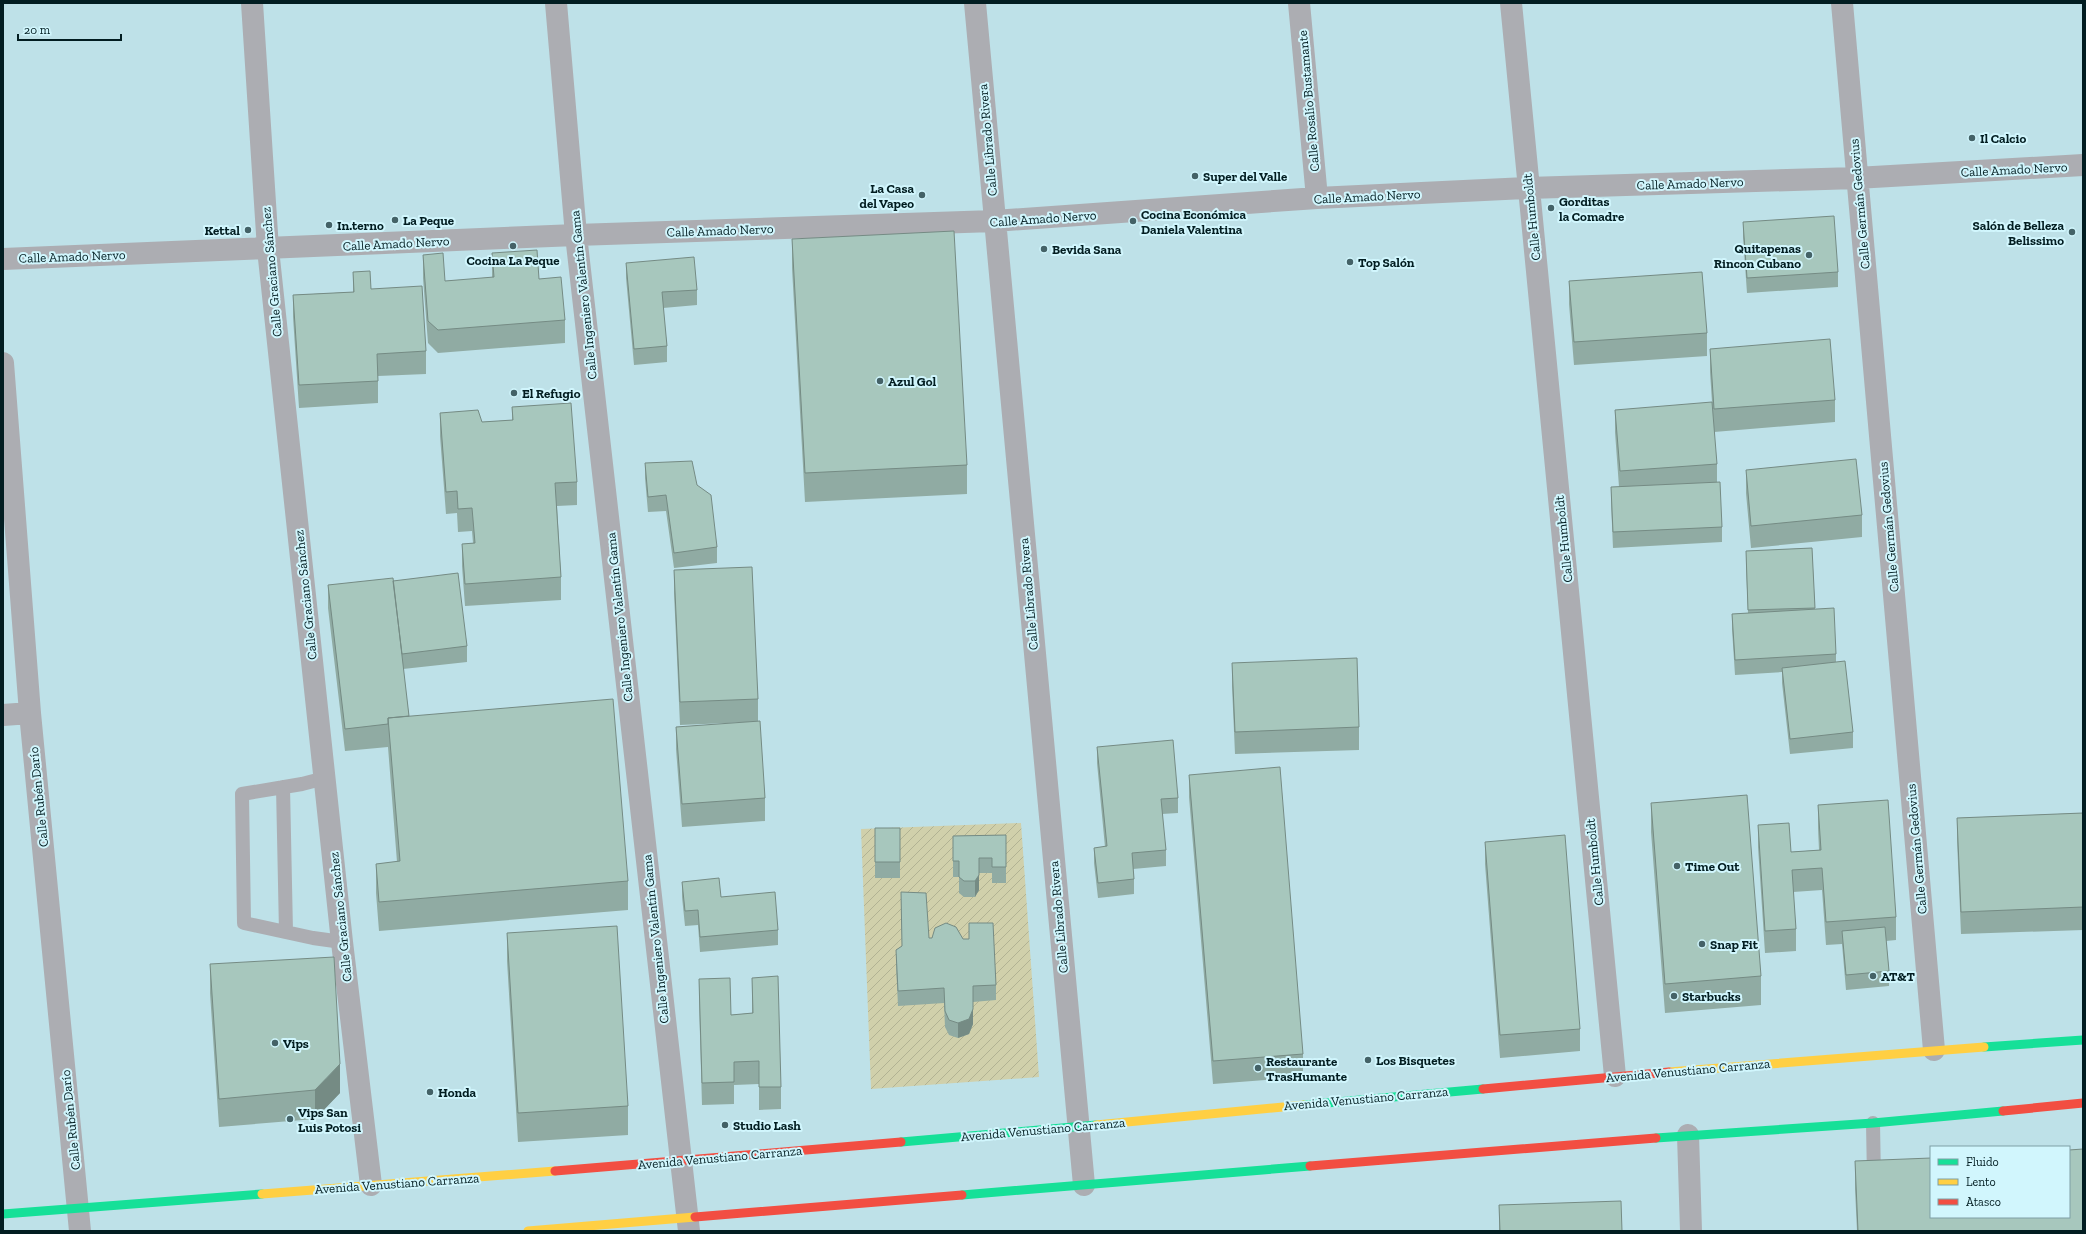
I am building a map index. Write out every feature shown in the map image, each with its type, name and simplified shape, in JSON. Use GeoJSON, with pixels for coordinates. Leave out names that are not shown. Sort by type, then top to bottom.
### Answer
{"type":"FeatureCollection","features":[{"type":"Feature","properties":{"kind":"main road","name":"Avenida Venustiano Carranza"},"geometry":{"type":"LineString","coordinates":[[3,1214],[680,1161],[1615,1076],[1934,1050],[2083,1040]]}},
{"type":"Feature","properties":{"kind":"main road"},"geometry":{"type":"LineString","coordinates":[[528,1231],[688,1225],[1084,1186],[1688,1135],[1873,1124],[2083,1103]]}},
{"type":"Feature","properties":{"kind":"street","name":"Calle Graciano Sánchez"},"geometry":{"type":"LineString","coordinates":[[252,3],[268,249],[342,942],[371,1185]]}},
{"type":"Feature","properties":{"kind":"street","name":"Calle Ingeniero Valentín Gama"},"geometry":{"type":"LineString","coordinates":[[556,3],[576,235],[688,1225]]}},
{"type":"Feature","properties":{"kind":"street","name":"Calle Librado Rivera"},"geometry":{"type":"LineString","coordinates":[[975,3],[1084,1186]]}},
{"type":"Feature","properties":{"kind":"street","name":"Calle Rosalío Bustamante"},"geometry":{"type":"LineString","coordinates":[[1299,3],[1317,198]]}},
{"type":"Feature","properties":{"kind":"street","name":"Calle Humboldt"},"geometry":{"type":"LineString","coordinates":[[1511,3],[1615,1076]]}},
{"type":"Feature","properties":{"kind":"street","name":"Calle Germán Gedovius"},"geometry":{"type":"LineString","coordinates":[[1842,3],[1856,178],[1934,1050]]}},
{"type":"Feature","properties":{"kind":"street","name":"Calle Amado Nervo"},"geometry":{"type":"LineString","coordinates":[[3,259],[576,235],[994,221],[1317,198],[1528,188],[1856,178],[2083,165]]}},
{"type":"Feature","properties":{"kind":"street","name":"Calle Rubén Darío"},"geometry":{"type":"LineString","coordinates":[[3,363],[30,713],[80,1231]]}},
{"type":"Feature","properties":{"kind":"street"},"geometry":{"type":"LineString","coordinates":[[3,715],[30,713]]}},
{"type":"Feature","properties":{"kind":"street"},"geometry":{"type":"LineString","coordinates":[[1688,1135],[1691,1231]]}},
{"type":"Feature","properties":{"kind":"lane"},"geometry":{"type":"LineString","coordinates":[[325,778],[242,794],[244,923],[342,942]]}},
{"type":"Feature","properties":{"kind":"lane"},"geometry":{"type":"LineString","coordinates":[[283,787],[286,932]]}},
{"type":"Feature","properties":{"kind":"lane"},"geometry":{"type":"LineString","coordinates":[[1873,1124],[1874,1183]]}},
{"type":"Feature","properties":{"kind":"green space"},"geometry":{"type":"Polygon","coordinates":[[[1021,823],[1039,1077],[871,1089],[861,829],[1021,823]]]}},
{"type":"Feature","properties":{"kind":"building"},"geometry":{"type":"Polygon","coordinates":[[[1834,216],[1838,272],[1747,278],[1743,222],[1834,216]]]}},
{"type":"Feature","properties":{"kind":"building","name":"Azul Gol"},"geometry":{"type":"Polygon","coordinates":[[[954,231],[967,465],[805,473],[792,239],[954,231]]]}},
{"type":"Feature","properties":{"kind":"building"},"geometry":{"type":"Polygon","coordinates":[[[537,250],[539,279],[561,277],[565,320],[438,330],[428,321],[423,255],[443,253],[445,281],[494,277],[492,253],[537,250]]]}},
{"type":"Feature","properties":{"kind":"building"},"geometry":{"type":"Polygon","coordinates":[[[694,257],[697,290],[662,292],[667,346],[634,349],[626,263],[694,257]]]}},
{"type":"Feature","properties":{"kind":"building"},"geometry":{"type":"Polygon","coordinates":[[[370,271],[371,289],[422,286],[426,351],[377,354],[378,381],[299,385],[293,295],[354,292],[353,272],[370,271]]]}},
{"type":"Feature","properties":{"kind":"building"},"geometry":{"type":"Polygon","coordinates":[[[1702,272],[1707,333],[1574,342],[1569,281],[1702,272]]]}},
{"type":"Feature","properties":{"kind":"building"},"geometry":{"type":"Polygon","coordinates":[[[1830,339],[1835,400],[1714,409],[1710,349],[1830,339]]]}},
{"type":"Feature","properties":{"kind":"building"},"geometry":{"type":"Polygon","coordinates":[[[1712,402],[1717,464],[1620,471],[1615,410],[1712,402]]]}},
{"type":"Feature","properties":{"kind":"building"},"geometry":{"type":"Polygon","coordinates":[[[571,403],[577,482],[555,483],[561,577],[465,584],[462,544],[475,543],[472,508],[458,509],[457,491],[446,492],[440,413],[478,410],[482,422],[513,420],[512,407],[571,403]]]}},
{"type":"Feature","properties":{"kind":"building"},"geometry":{"type":"Polygon","coordinates":[[[1856,459],[1862,515],[1751,526],[1746,470],[1856,459]]]}},
{"type":"Feature","properties":{"kind":"building"},"geometry":{"type":"Polygon","coordinates":[[[692,461],[697,485],[711,495],[717,547],[674,553],[666,495],[648,497],[645,463],[692,461]]]}},
{"type":"Feature","properties":{"kind":"building"},"geometry":{"type":"Polygon","coordinates":[[[1720,482],[1722,527],[1613,532],[1611,487],[1720,482]]]}},
{"type":"Feature","properties":{"kind":"building"},"geometry":{"type":"Polygon","coordinates":[[[1812,548],[1815,608],[1748,610],[1746,551],[1812,548]]]}},
{"type":"Feature","properties":{"kind":"building"},"geometry":{"type":"Polygon","coordinates":[[[752,567],[758,699],[680,702],[674,570],[752,567]]]}},
{"type":"Feature","properties":{"kind":"building"},"geometry":{"type":"Polygon","coordinates":[[[458,573],[467,646],[402,654],[393,581],[458,573]]]}},
{"type":"Feature","properties":{"kind":"building"},"geometry":{"type":"Polygon","coordinates":[[[393,578],[409,716],[388,718],[388,724],[345,729],[328,585],[393,578]]]}},
{"type":"Feature","properties":{"kind":"building"},"geometry":{"type":"Polygon","coordinates":[[[1834,608],[1836,654],[1735,660],[1732,614],[1834,608]]]}},
{"type":"Feature","properties":{"kind":"building"},"geometry":{"type":"Polygon","coordinates":[[[1357,658],[1359,727],[1235,732],[1232,663],[1357,658]]]}},
{"type":"Feature","properties":{"kind":"building"},"geometry":{"type":"Polygon","coordinates":[[[1845,661],[1853,732],[1790,739],[1782,668],[1845,661]]]}},
{"type":"Feature","properties":{"kind":"building"},"geometry":{"type":"Polygon","coordinates":[[[613,699],[628,881],[379,902],[376,864],[400,861],[388,718],[613,699]]]}},
{"type":"Feature","properties":{"kind":"building"},"geometry":{"type":"Polygon","coordinates":[[[760,721],[765,798],[682,804],[676,727],[760,721]]]}},
{"type":"Feature","properties":{"kind":"building"},"geometry":{"type":"Polygon","coordinates":[[[1173,740],[1178,798],[1161,799],[1166,850],[1132,853],[1134,879],[1098,883],[1094,848],[1107,846],[1097,747],[1173,740]]]}},
{"type":"Feature","properties":{"kind":"building"},"geometry":{"type":"Polygon","coordinates":[[[1280,767],[1303,1054],[1213,1061],[1189,775],[1280,767]]]}},
{"type":"Feature","properties":{"kind":"building"},"geometry":{"type":"Polygon","coordinates":[[[1747,795],[1761,976],[1665,984],[1651,803],[1747,795]]]}},
{"type":"Feature","properties":{"kind":"building"},"geometry":{"type":"Polygon","coordinates":[[[1888,800],[1896,917],[1826,922],[1822,868],[1792,870],[1796,929],[1765,931],[1758,825],[1789,823],[1791,852],[1821,850],[1818,805],[1888,800]]]}},
{"type":"Feature","properties":{"kind":"building"},"geometry":{"type":"Polygon","coordinates":[[[2083,813],[2083,907],[1961,912],[1957,818],[2083,813]]]}},
{"type":"Feature","properties":{"kind":"building"},"geometry":{"type":"Polygon","coordinates":[[[875,828],[900,828],[900,862],[875,862],[875,828]]]}},
{"type":"Feature","properties":{"kind":"building"},"geometry":{"type":"Polygon","coordinates":[[[1006,835],[1006,867],[992,867],[992,858],[979,858],[979,875],[975,881],[964,881],[959,877],[959,861],[953,861],[953,836],[1006,835]]]}},
{"type":"Feature","properties":{"kind":"building"},"geometry":{"type":"Polygon","coordinates":[[[1565,835],[1580,1029],[1500,1035],[1485,842],[1565,835]]]}},
{"type":"Feature","properties":{"kind":"building"},"geometry":{"type":"Polygon","coordinates":[[[719,878],[721,897],[775,892],[778,930],[700,937],[698,910],[685,911],[682,882],[719,878]]]}},
{"type":"Feature","properties":{"kind":"building"},"geometry":{"type":"Polygon","coordinates":[[[901,892],[926,893],[929,938],[932,938],[935,928],[946,923],[956,927],[963,939],[969,939],[969,923],[993,923],[996,985],[973,986],[973,1009],[969,1019],[958,1023],[949,1020],[945,1011],[944,988],[898,991],[896,950],[902,946],[901,892]]]}},
{"type":"Feature","properties":{"kind":"building"},"geometry":{"type":"Polygon","coordinates":[[[617,926],[628,1106],[518,1113],[507,933],[617,926]]]}},
{"type":"Feature","properties":{"kind":"building"},"geometry":{"type":"Polygon","coordinates":[[[1885,927],[1889,971],[1846,975],[1842,931],[1885,927]]]}},
{"type":"Feature","properties":{"kind":"building","name":"Vips"},"geometry":{"type":"Polygon","coordinates":[[[334,957],[340,1064],[315,1090],[219,1099],[210,964],[334,957]]]}},
{"type":"Feature","properties":{"kind":"building"},"geometry":{"type":"Polygon","coordinates":[[[778,976],[781,1087],[759,1087],[759,1061],[734,1062],[734,1082],[702,1083],[699,979],[730,978],[731,1015],[753,1013],[752,978],[778,976]]]}},
{"type":"Feature","properties":{"kind":"building"},"geometry":{"type":"Polygon","coordinates":[[[2083,1149],[2083,1231],[1858,1231],[1855,1161],[1930,1158],[1930,1218],[2070,1218],[2070,1150],[2083,1149]]]}},
{"type":"Feature","properties":{"kind":"building"},"geometry":{"type":"Polygon","coordinates":[[[1621,1201],[1622,1231],[1500,1231],[1499,1205],[1621,1201]]]}},
{"type":"Feature","properties":{"kind":"traffic: fast"},"geometry":{"type":"LineString","coordinates":[[1984,1047],[2083,1040]]}},
{"type":"Feature","properties":{"kind":"traffic: fast"},"geometry":{"type":"LineString","coordinates":[[1304,1105],[1483,1089]]}},
{"type":"Feature","properties":{"kind":"traffic: fast"},"geometry":{"type":"LineString","coordinates":[[1656,1138],[1873,1123],[2003,1111]]}},
{"type":"Feature","properties":{"kind":"traffic: fast"},"geometry":{"type":"LineString","coordinates":[[901,1142],[1096,1125]]}},
{"type":"Feature","properties":{"kind":"traffic: fast"},"geometry":{"type":"LineString","coordinates":[[962,1195],[1310,1166]]}},
{"type":"Feature","properties":{"kind":"traffic: fast"},"geometry":{"type":"LineString","coordinates":[[3,1214],[262,1194]]}},
{"type":"Feature","properties":{"kind":"traffic: slow"},"geometry":{"type":"LineString","coordinates":[[1669,1072],[1984,1047]]}},
{"type":"Feature","properties":{"kind":"traffic: slow"},"geometry":{"type":"LineString","coordinates":[[1096,1125],[1304,1105]]}},
{"type":"Feature","properties":{"kind":"traffic: slow"},"geometry":{"type":"LineString","coordinates":[[262,1194],[555,1171]]}},
{"type":"Feature","properties":{"kind":"traffic: slow"},"geometry":{"type":"LineString","coordinates":[[528,1231],[695,1217]]}},
{"type":"Feature","properties":{"kind":"traffic: jam"},"geometry":{"type":"LineString","coordinates":[[1483,1089],[1669,1072]]}},
{"type":"Feature","properties":{"kind":"traffic: jam"},"geometry":{"type":"LineString","coordinates":[[2003,1111],[2083,1103]]}},
{"type":"Feature","properties":{"kind":"traffic: jam"},"geometry":{"type":"LineString","coordinates":[[1310,1166],[1656,1138]]}},
{"type":"Feature","properties":{"kind":"traffic: jam"},"geometry":{"type":"LineString","coordinates":[[555,1171],[901,1142]]}},
{"type":"Feature","properties":{"kind":"traffic: jam"},"geometry":{"type":"LineString","coordinates":[[695,1217],[962,1195]]}},
{"type":"Feature","properties":{"kind":"place","name":"Il Calcio"},"geometry":{"type":"Point","coordinates":[1972,138]}},
{"type":"Feature","properties":{"kind":"place","name":"Super del Valle"},"geometry":{"type":"Point","coordinates":[1195,176]}},
{"type":"Feature","properties":{"kind":"place","name":"La Casa del Vapeo"},"geometry":{"type":"Point","coordinates":[922,195]}},
{"type":"Feature","properties":{"kind":"place","name":"Gorditas la Comadre"},"geometry":{"type":"Point","coordinates":[1551,208]}},
{"type":"Feature","properties":{"kind":"place","name":"La Peque"},"geometry":{"type":"Point","coordinates":[395,220]}},
{"type":"Feature","properties":{"kind":"place","name":"Cocina Económica Daniela Valentina"},"geometry":{"type":"Point","coordinates":[1133,221]}},
{"type":"Feature","properties":{"kind":"place","name":"In.terno"},"geometry":{"type":"Point","coordinates":[329,225]}},
{"type":"Feature","properties":{"kind":"place","name":"Kettal"},"geometry":{"type":"Point","coordinates":[248,230]}},
{"type":"Feature","properties":{"kind":"place","name":"Salón de Belleza Belissimo"},"geometry":{"type":"Point","coordinates":[2072,232]}},
{"type":"Feature","properties":{"kind":"place","name":"Cocina La Peque"},"geometry":{"type":"Point","coordinates":[513,246]}},
{"type":"Feature","properties":{"kind":"place","name":"Bevida Sana"},"geometry":{"type":"Point","coordinates":[1044,249]}},
{"type":"Feature","properties":{"kind":"place","name":"Quitapenas Rincon Cubano"},"geometry":{"type":"Point","coordinates":[1809,255]}},
{"type":"Feature","properties":{"kind":"place","name":"Top Salón"},"geometry":{"type":"Point","coordinates":[1350,262]}},
{"type":"Feature","properties":{"kind":"place","name":"Azul Gol"},"geometry":{"type":"Point","coordinates":[880,381]}},
{"type":"Feature","properties":{"kind":"place","name":"El Refugio"},"geometry":{"type":"Point","coordinates":[514,393]}},
{"type":"Feature","properties":{"kind":"place","name":"Time Out"},"geometry":{"type":"Point","coordinates":[1677,866]}},
{"type":"Feature","properties":{"kind":"place","name":"Snap Fit"},"geometry":{"type":"Point","coordinates":[1702,944]}},
{"type":"Feature","properties":{"kind":"place","name":"AT&T"},"geometry":{"type":"Point","coordinates":[1873,976]}},
{"type":"Feature","properties":{"kind":"place","name":"Starbucks"},"geometry":{"type":"Point","coordinates":[1674,996]}},
{"type":"Feature","properties":{"kind":"place","name":"Vips"},"geometry":{"type":"Point","coordinates":[275,1043]}},
{"type":"Feature","properties":{"kind":"place","name":"Los Bisquetes"},"geometry":{"type":"Point","coordinates":[1368,1060]}},
{"type":"Feature","properties":{"kind":"place","name":"Restaurante TrasHumante"},"geometry":{"type":"Point","coordinates":[1258,1068]}},
{"type":"Feature","properties":{"kind":"place","name":"Honda"},"geometry":{"type":"Point","coordinates":[430,1092]}},
{"type":"Feature","properties":{"kind":"place","name":"Vips San Luis Potosi"},"geometry":{"type":"Point","coordinates":[290,1119]}},
{"type":"Feature","properties":{"kind":"place","name":"Studio Lash"},"geometry":{"type":"Point","coordinates":[725,1125]}}]}
